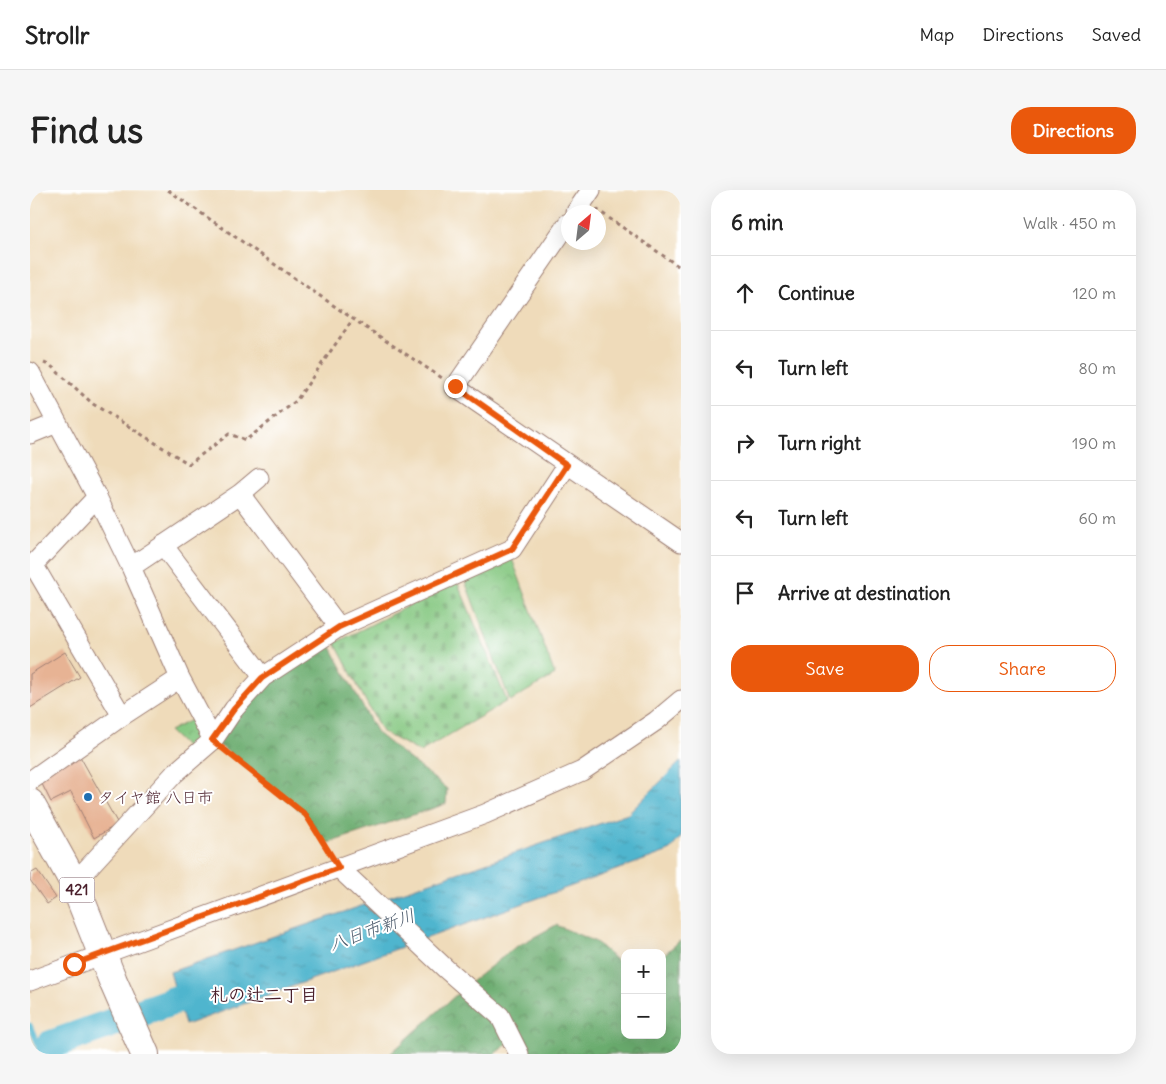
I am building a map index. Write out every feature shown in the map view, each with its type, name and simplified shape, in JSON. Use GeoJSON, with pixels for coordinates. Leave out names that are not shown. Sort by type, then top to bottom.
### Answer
{"type":"FeatureCollection","features":[{"type":"Feature","properties":{"kind":"highway","name":"421"},"geometry":{"type":"LineString","coordinates":[[30,803],[74,883],[113,981],[143,1049]]}},
{"type":"Feature","properties":{"kind":"street"},"geometry":{"type":"LineString","coordinates":[[561,233],[455,386],[681,542]]}},
{"type":"Feature","properties":{"kind":"street"},"geometry":{"type":"LineString","coordinates":[[30,372],[97,497],[131,567],[180,678],[212,740]]}},
{"type":"Feature","properties":{"kind":"street"},"geometry":{"type":"LineString","coordinates":[[30,434],[58,423]]}},
{"type":"Feature","properties":{"kind":"street"},"geometry":{"type":"LineString","coordinates":[[74,883],[176,773],[212,740],[234,709],[262,678],[339,627],[512,549],[567,465]]}},
{"type":"Feature","properties":{"kind":"street"},"geometry":{"type":"LineString","coordinates":[[131,567],[240,494],[259,478]]}},
{"type":"Feature","properties":{"kind":"street"},"geometry":{"type":"LineString","coordinates":[[240,494],[339,627]]}},
{"type":"Feature","properties":{"kind":"street"},"geometry":{"type":"LineString","coordinates":[[97,497],[32,566],[122,716]]}},
{"type":"Feature","properties":{"kind":"street"},"geometry":{"type":"LineString","coordinates":[[163,545],[262,678]]}},
{"type":"Feature","properties":{"kind":"street"},"geometry":{"type":"LineString","coordinates":[[30,782],[122,716],[180,678]]}},
{"type":"Feature","properties":{"kind":"street"},"geometry":{"type":"LineString","coordinates":[[30,981],[485,814],[582,772],[656,721],[681,700]]}},
{"type":"Feature","properties":{"kind":"street"},"geometry":{"type":"LineString","coordinates":[[339,868],[446,969],[500,1016],[518,1054]]}},
{"type":"Feature","properties":{"kind":"path"},"geometry":{"type":"LineString","coordinates":[[168,190],[353,319],[455,386]]}},
{"type":"Feature","properties":{"kind":"path"},"geometry":{"type":"LineString","coordinates":[[584,201],[681,268]]}},
{"type":"Feature","properties":{"kind":"path"},"geometry":{"type":"LineString","coordinates":[[51,366],[93,404],[188,464],[230,434],[246,440],[296,401],[353,319]]}},
{"type":"Feature","properties":{"kind":"path"},"geometry":{"type":"LineString","coordinates":[[212,740],[306,815],[339,868]]}},
{"type":"Feature","properties":{"kind":"green space"},"geometry":{"type":"Polygon","coordinates":[[[511,556],[555,675],[510,701],[465,581],[511,556]]]}},
{"type":"Feature","properties":{"kind":"green space"},"geometry":{"type":"Polygon","coordinates":[[[457,581],[507,701],[420,752],[382,732],[335,643],[457,581]]]}},
{"type":"Feature","properties":{"kind":"green space"},"geometry":{"type":"Polygon","coordinates":[[[325,636],[377,733],[447,789],[446,804],[325,844],[306,815],[213,740],[234,709],[325,636]]]}},
{"type":"Feature","properties":{"kind":"green space"},"geometry":{"type":"Polygon","coordinates":[[[191,720],[201,738],[191,752],[169,731],[191,720]]]}},
{"type":"Feature","properties":{"kind":"green space"},"geometry":{"type":"Polygon","coordinates":[[[556,925],[596,942],[621,964],[621,1039],[666,1039],[666,953],[681,940],[681,1054],[521,1054],[509,1043],[494,1054],[390,1054],[466,986],[514,948],[556,925]]]}},
{"type":"Feature","properties":{"kind":"water","name":"八日市新川"},"geometry":{"type":"Polygon","coordinates":[[[681,761],[681,837],[669,851],[185,1025],[170,972],[628,814],[681,761]]]}},
{"type":"Feature","properties":{"kind":"building"},"geometry":{"type":"Polygon","coordinates":[[[65,652],[80,677],[30,708],[30,674],[65,652]]]}},
{"type":"Feature","properties":{"kind":"building","name":"タイヤ館 八日市"},"geometry":{"type":"Polygon","coordinates":[[[77,751],[118,824],[94,838],[71,792],[51,802],[36,772],[77,751]]]}},
{"type":"Feature","properties":{"kind":"building"},"geometry":{"type":"Polygon","coordinates":[[[37,870],[56,898],[47,904],[30,880],[30,874],[37,870]]]}},
{"type":"Feature","properties":{"kind":"waterway","name":"八日市新川"},"geometry":{"type":"LineString","coordinates":[[50,1045],[215,986]]}},
{"type":"Feature","properties":{"kind":"waterway"},"geometry":{"type":"LineString","coordinates":[[30,1025],[42,1054]]}},
{"type":"Feature","properties":{"kind":"place","name":"タイヤ館 八日市"},"geometry":{"type":"Point","coordinates":[88,797]}},
{"type":"Feature","properties":{"kind":"district","name":"札の辻二丁目"},"geometry":{"type":"Point","coordinates":[264,995]}},
{"type":"Feature","properties":{"kind":"route"},"geometry":{"type":"LineString","coordinates":[[74,964],[339,868],[306,815],[212,740],[234,709],[262,678],[313,643],[339,627],[512,549],[567,465],[455,386]]}}]}
